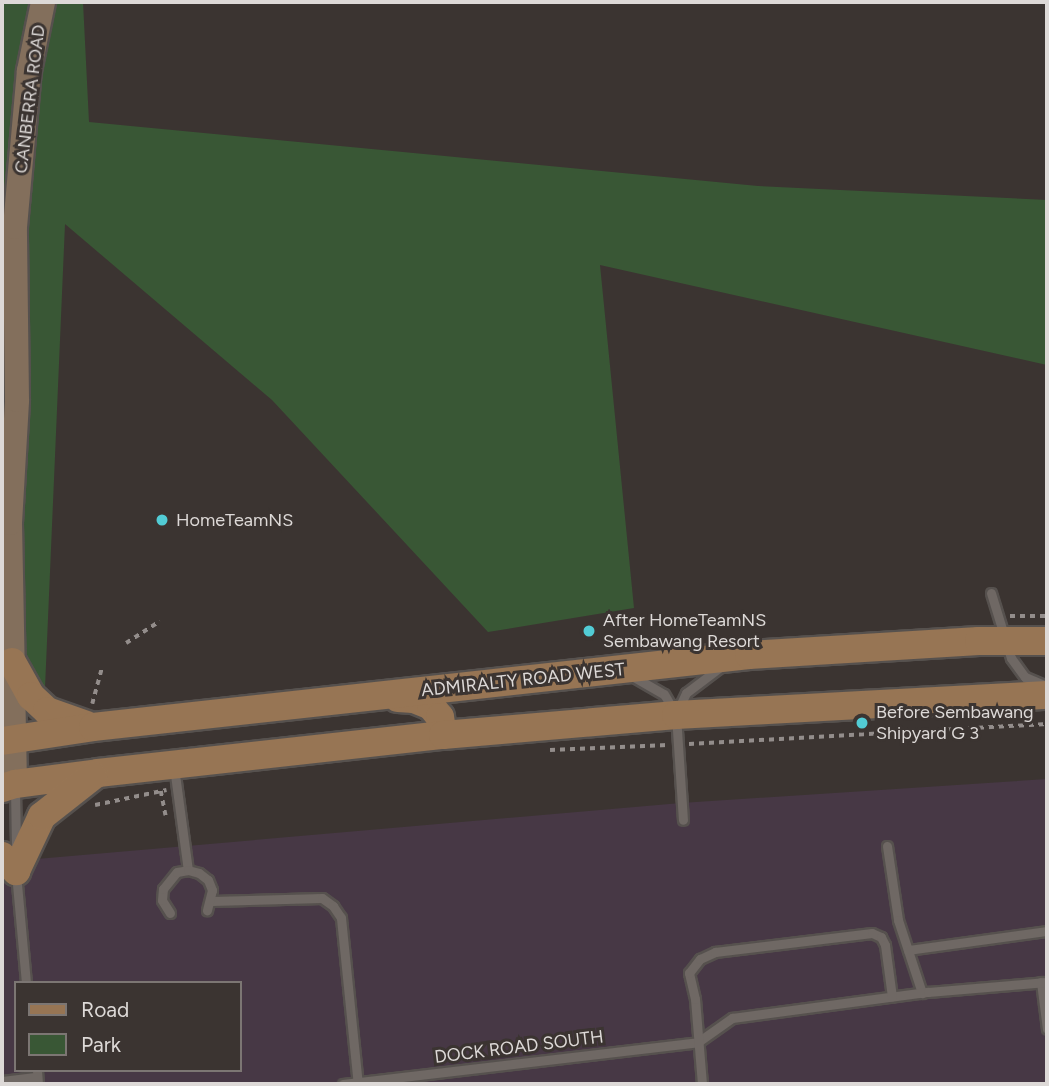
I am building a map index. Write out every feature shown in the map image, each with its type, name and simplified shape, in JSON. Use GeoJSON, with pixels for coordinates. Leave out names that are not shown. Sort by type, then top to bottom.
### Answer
{"type":"FeatureCollection","features":[{"type":"Feature","properties":{"kind":"main road","name":"CANBERRA ROAD"},"geometry":{"type":"LineString","coordinates":[[8,786],[12,662],[10,523],[17,400],[15,227],[29,71],[43,2]]}},
{"type":"Feature","properties":{"kind":"main road","name":"ADMIRALTY ROAD WEST"},"geometry":{"type":"LineString","coordinates":[[8,739],[93,716],[372,696],[749,655],[1047,641]]}},
{"type":"Feature","properties":{"kind":"main road"},"geometry":{"type":"LineString","coordinates":[[12,662],[31,696],[47,711],[93,716]]}},
{"type":"Feature","properties":{"kind":"main road"},"geometry":{"type":"LineString","coordinates":[[8,786],[98,773],[175,777],[443,735],[676,715],[1047,695]]}},
{"type":"Feature","properties":{"kind":"main road"},"geometry":{"type":"LineString","coordinates":[[372,696],[414,699],[431,706],[440,717],[443,735]]}},
{"type":"Feature","properties":{"kind":"main road"},"geometry":{"type":"LineString","coordinates":[[9,863],[42,816],[98,773]]}},
{"type":"Feature","properties":{"kind":"lane"},"geometry":{"type":"LineString","coordinates":[[991,593],[1011,658],[1024,677],[1047,687]]}},
{"type":"Feature","properties":{"kind":"lane"},"geometry":{"type":"LineString","coordinates":[[676,715],[686,693],[701,679],[749,655]]}},
{"type":"Feature","properties":{"kind":"lane"},"geometry":{"type":"LineString","coordinates":[[609,670],[647,682],[664,694],[676,715],[683,820]]}},
{"type":"Feature","properties":{"kind":"lane"},"geometry":{"type":"LineString","coordinates":[[175,777],[188,870]]}},
{"type":"Feature","properties":{"kind":"lane"},"geometry":{"type":"LineString","coordinates":[[8,786],[9,863],[26,981]]}},
{"type":"Feature","properties":{"kind":"lane"},"geometry":{"type":"LineString","coordinates":[[887,846],[898,920],[922,993]]}},
{"type":"Feature","properties":{"kind":"lane"},"geometry":{"type":"LineString","coordinates":[[170,914],[162,900],[163,889],[177,872],[188,870],[199,873],[208,880],[210,906],[322,898],[333,906],[341,918],[358,1083]]}},
{"type":"Feature","properties":{"kind":"lane"},"geometry":{"type":"LineString","coordinates":[[908,950],[1047,931]]}},
{"type":"Feature","properties":{"kind":"lane"},"geometry":{"type":"LineString","coordinates":[[702,1084],[695,999],[689,973],[700,959],[715,952],[872,933],[881,937],[885,945],[892,997]]}},
{"type":"Feature","properties":{"kind":"lane"},"geometry":{"type":"LineString","coordinates":[[698,1042],[732,1018],[922,993],[1044,982],[1047,1029]]}},
{"type":"Feature","properties":{"kind":"lane","name":"DOCK ROAD SOUTH"},"geometry":{"type":"LineString","coordinates":[[343,1084],[698,1042]]}},
{"type":"Feature","properties":{"kind":"lane"},"geometry":{"type":"LineString","coordinates":[[401,1084],[414,1076]]}},
{"type":"Feature","properties":{"kind":"lane"},"geometry":{"type":"LineString","coordinates":[[2,1081],[38,1077]]}},
{"type":"Feature","properties":{"kind":"path"},"geometry":{"type":"LineString","coordinates":[[126,643],[160,621]]}},
{"type":"Feature","properties":{"kind":"path"},"geometry":{"type":"LineString","coordinates":[[93,716],[102,666]]}},
{"type":"Feature","properties":{"kind":"path"},"geometry":{"type":"LineString","coordinates":[[539,751],[1047,724]]}},
{"type":"Feature","properties":{"kind":"path"},"geometry":{"type":"LineString","coordinates":[[86,806],[175,777]]}},
{"type":"Feature","properties":{"kind":"shaded area"},"geometry":{"type":"Polygon","coordinates":[[[1047,779],[1047,1084],[2,1084],[2,862],[681,803],[1047,779]]]}},
{"type":"Feature","properties":{"kind":"green space"},"geometry":{"type":"Polygon","coordinates":[[[2,2],[83,2],[89,122],[758,186],[1047,200],[1047,365],[600,265],[634,608],[488,632],[272,400],[65,224],[45,688],[2,701],[2,2]]]}},
{"type":"Feature","properties":{"kind":"place","name":"HomeTeamNS"},"geometry":{"type":"Point","coordinates":[162,520]}},
{"type":"Feature","properties":{"kind":"place","name":"After HomeTeamNS Sembawang Resort"},"geometry":{"type":"Point","coordinates":[589,631]}},
{"type":"Feature","properties":{"kind":"place","name":"Before Sembawang Shipyard G 3"},"geometry":{"type":"Point","coordinates":[862,723]}}]}
